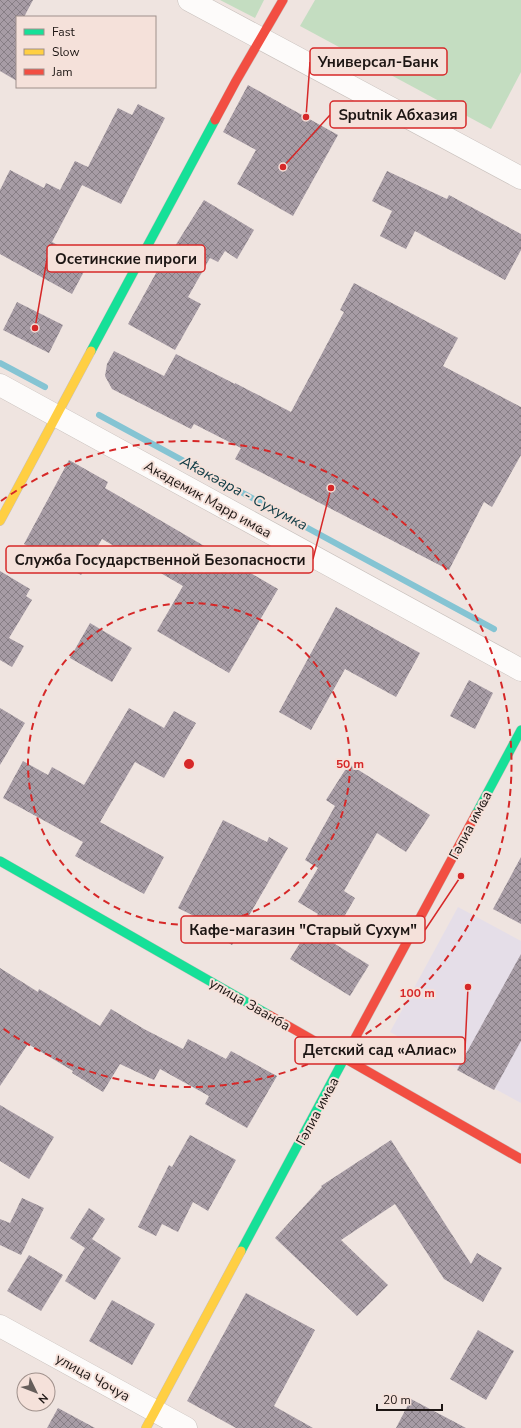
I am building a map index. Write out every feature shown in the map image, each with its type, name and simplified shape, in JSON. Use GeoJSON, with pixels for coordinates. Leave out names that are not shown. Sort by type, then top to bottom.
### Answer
{"type":"FeatureCollection","features":[{"type":"Feature","properties":{"kind":"main road"},"geometry":{"type":"LineString","coordinates":[[0,521],[282,0]]}},
{"type":"Feature","properties":{"kind":"main road","name":"Гәлиа имҩа"},"geometry":{"type":"LineString","coordinates":[[151,1420],[521,730]]}},
{"type":"Feature","properties":{"kind":"main road","name":"улица Званба"},"geometry":{"type":"LineString","coordinates":[[0,861],[521,1160]]}},
{"type":"Feature","properties":{"kind":"street"},"geometry":{"type":"LineString","coordinates":[[189,0],[521,178]]}},
{"type":"Feature","properties":{"kind":"street","name":"Академик Марр имҩа"},"geometry":{"type":"LineString","coordinates":[[0,385],[521,670]]}},
{"type":"Feature","properties":{"kind":"street","name":"улица Чочуа"},"geometry":{"type":"LineString","coordinates":[[0,1326],[151,1420],[186,1428]]}},
{"type":"Feature","properties":{"kind":"shaded area"},"geometry":{"type":"Polygon","coordinates":[[[458,907],[521,941],[521,1103],[390,1032],[458,907]]]}},
{"type":"Feature","properties":{"kind":"green space"},"geometry":{"type":"Polygon","coordinates":[[[220,0],[264,0],[255,18],[220,0]]]}},
{"type":"Feature","properties":{"kind":"green space"},"geometry":{"type":"Polygon","coordinates":[[[315,0],[521,0],[521,72],[491,129],[300,26],[315,0]]]}},
{"type":"Feature","properties":{"kind":"building"},"geometry":{"type":"Polygon","coordinates":[[[0,0],[33,0],[25,16],[16,16],[16,80],[0,71],[0,0]]]}},
{"type":"Feature","properties":{"kind":"building"},"geometry":{"type":"Polygon","coordinates":[[[248,85],[338,135],[293,216],[237,184],[256,150],[223,132],[248,85]]]}},
{"type":"Feature","properties":{"kind":"building"},"geometry":{"type":"Polygon","coordinates":[[[138,104],[165,118],[121,204],[82,185],[52,242],[89,262],[72,294],[0,254],[0,190],[10,170],[44,188],[46,183],[60,190],[75,161],[88,167],[118,108],[132,115],[138,104]]]}},
{"type":"Feature","properties":{"kind":"building"},"geometry":{"type":"Polygon","coordinates":[[[387,171],[447,199],[449,195],[521,234],[521,250],[505,280],[415,231],[406,249],[380,236],[392,211],[372,201],[387,171]]]}},
{"type":"Feature","properties":{"kind":"building"},"geometry":{"type":"Polygon","coordinates":[[[204,200],[254,230],[237,259],[225,251],[218,262],[210,258],[188,297],[201,304],[175,350],[128,324],[167,253],[170,254],[204,200]]]}},
{"type":"Feature","properties":{"kind":"building"},"geometry":{"type":"Polygon","coordinates":[[[354,283],[458,338],[443,366],[521,407],[521,455],[492,507],[484,502],[449,570],[235,459],[241,448],[194,424],[191,429],[112,389],[105,376],[107,364],[114,351],[164,376],[176,354],[291,412],[344,312],[340,310],[354,283]]]}},
{"type":"Feature","properties":{"kind":"building"},"geometry":{"type":"Polygon","coordinates":[[[17,302],[63,325],[49,353],[3,330],[17,302]]]}},
{"type":"Feature","properties":{"kind":"building"},"geometry":{"type":"Polygon","coordinates":[[[69,460],[108,482],[105,488],[278,589],[229,673],[157,631],[183,586],[102,539],[81,575],[24,544],[69,460]]]}},
{"type":"Feature","properties":{"kind":"building"},"geometry":{"type":"Polygon","coordinates":[[[0,571],[30,589],[26,596],[32,600],[9,638],[24,646],[12,667],[0,660],[0,571]]]}},
{"type":"Feature","properties":{"kind":"building"},"geometry":{"type":"Polygon","coordinates":[[[336,607],[420,653],[396,697],[345,669],[311,730],[279,712],[336,607]]]}},
{"type":"Feature","properties":{"kind":"building"},"geometry":{"type":"Polygon","coordinates":[[[90,623],[132,648],[112,682],[70,658],[90,623]]]}},
{"type":"Feature","properties":{"kind":"building"},"geometry":{"type":"Polygon","coordinates":[[[469,680],[493,693],[475,729],[450,716],[469,680]]]}},
{"type":"Feature","properties":{"kind":"building"},"geometry":{"type":"Polygon","coordinates":[[[0,708],[25,723],[0,765],[0,708]]]}},
{"type":"Feature","properties":{"kind":"building"},"geometry":{"type":"Polygon","coordinates":[[[129,708],[164,728],[174,711],[196,723],[164,778],[135,762],[100,822],[164,857],[144,894],[75,856],[83,842],[3,798],[23,761],[48,775],[52,767],[84,785],[129,708]]]}},
{"type":"Feature","properties":{"kind":"building"},"geometry":{"type":"Polygon","coordinates":[[[349,764],[430,815],[406,852],[377,833],[344,891],[355,898],[330,941],[369,965],[350,996],[290,959],[318,914],[298,902],[318,868],[305,860],[335,806],[326,800],[349,764]]]}},
{"type":"Feature","properties":{"kind":"building"},"geometry":{"type":"Polygon","coordinates":[[[223,820],[267,842],[269,837],[288,848],[232,945],[199,926],[202,920],[178,908],[223,820]]]}},
{"type":"Feature","properties":{"kind":"building"},"geometry":{"type":"Polygon","coordinates":[[[521,857],[521,924],[493,909],[521,857]]]}},
{"type":"Feature","properties":{"kind":"building"},"geometry":{"type":"Polygon","coordinates":[[[521,954],[521,1041],[494,1090],[457,1070],[521,954]]]}},
{"type":"Feature","properties":{"kind":"building"},"geometry":{"type":"Polygon","coordinates":[[[0,968],[38,992],[39,989],[100,1026],[111,1009],[144,1029],[183,1049],[188,1039],[226,1059],[231,1051],[277,1076],[247,1128],[205,1104],[209,1096],[160,1069],[154,1080],[120,1064],[103,1092],[72,1073],[73,1071],[28,1044],[0,1086],[0,968]]]}},
{"type":"Feature","properties":{"kind":"building"},"geometry":{"type":"Polygon","coordinates":[[[0,1105],[54,1137],[29,1179],[0,1161],[0,1105]]]}},
{"type":"Feature","properties":{"kind":"building"},"geometry":{"type":"Polygon","coordinates":[[[190,1135],[236,1160],[208,1211],[193,1202],[178,1232],[162,1224],[156,1236],[138,1227],[169,1165],[172,1167],[190,1135]]]}},
{"type":"Feature","properties":{"kind":"building"},"geometry":{"type":"Polygon","coordinates":[[[391,1140],[471,1264],[477,1253],[502,1268],[483,1302],[444,1279],[395,1204],[341,1240],[388,1285],[357,1316],[275,1238],[322,1187],[321,1186],[391,1140]]]}},
{"type":"Feature","properties":{"kind":"building"},"geometry":{"type":"Polygon","coordinates":[[[22,1198],[44,1208],[21,1255],[0,1245],[0,1219],[10,1223],[22,1198]]]}},
{"type":"Feature","properties":{"kind":"building"},"geometry":{"type":"Polygon","coordinates":[[[89,1208],[105,1219],[92,1239],[121,1258],[95,1300],[65,1281],[85,1248],[70,1238],[89,1208]]]}},
{"type":"Feature","properties":{"kind":"building"},"geometry":{"type":"Polygon","coordinates":[[[29,1255],[63,1275],[41,1311],[7,1291],[29,1255]]]}},
{"type":"Feature","properties":{"kind":"building"},"geometry":{"type":"Polygon","coordinates":[[[246,1293],[315,1330],[274,1406],[313,1428],[236,1428],[187,1401],[246,1293]]]}},
{"type":"Feature","properties":{"kind":"building"},"geometry":{"type":"Polygon","coordinates":[[[112,1300],[155,1324],[132,1365],[89,1341],[112,1300]]]}},
{"type":"Feature","properties":{"kind":"building"},"geometry":{"type":"Polygon","coordinates":[[[478,1330],[514,1351],[486,1400],[450,1379],[478,1330]]]}},
{"type":"Feature","properties":{"kind":"building"},"geometry":{"type":"Polygon","coordinates":[[[411,1399],[466,1428],[396,1428],[411,1399]]]}},
{"type":"Feature","properties":{"kind":"building"},"geometry":{"type":"Polygon","coordinates":[[[58,1408],[95,1428],[47,1428],[58,1408]]]}},
{"type":"Feature","properties":{"kind":"waterway","name":"Аҟәкәара - Сухумка"},"geometry":{"type":"LineString","coordinates":[[0,363],[45,387]]}},
{"type":"Feature","properties":{"kind":"waterway","name":"Аҟәкәара - Сухумка"},"geometry":{"type":"LineString","coordinates":[[99,415],[494,629]]}},
{"type":"Feature","properties":{"kind":"traffic: fast"},"geometry":{"type":"LineString","coordinates":[[91,351],[215,120]]}},
{"type":"Feature","properties":{"kind":"traffic: fast"},"geometry":{"type":"LineString","coordinates":[[476,814],[521,730]]}},
{"type":"Feature","properties":{"kind":"traffic: fast"},"geometry":{"type":"LineString","coordinates":[[0,861],[269,1015]]}},
{"type":"Feature","properties":{"kind":"traffic: fast"},"geometry":{"type":"LineString","coordinates":[[241,1251],[346,1055]]}},
{"type":"Feature","properties":{"kind":"traffic: slow"},"geometry":{"type":"LineString","coordinates":[[0,521],[91,351]]}},
{"type":"Feature","properties":{"kind":"traffic: slow"},"geometry":{"type":"LineString","coordinates":[[146,1428],[241,1251]]}},
{"type":"Feature","properties":{"kind":"traffic: jam"},"geometry":{"type":"LineString","coordinates":[[215,120],[283,0]]}},
{"type":"Feature","properties":{"kind":"traffic: jam"},"geometry":{"type":"LineString","coordinates":[[346,1055],[476,814]]}},
{"type":"Feature","properties":{"kind":"traffic: jam"},"geometry":{"type":"LineString","coordinates":[[269,1015],[521,1159]]}},
{"type":"Feature","properties":{"kind":"place","name":"Универсал-Банк"},"geometry":{"type":"Point","coordinates":[306,117]}},
{"type":"Feature","properties":{"kind":"place","name":"Sputnik Абхазия"},"geometry":{"type":"Point","coordinates":[283,167]}},
{"type":"Feature","properties":{"kind":"place","name":"Осетинские пироги"},"geometry":{"type":"Point","coordinates":[35,328]}},
{"type":"Feature","properties":{"kind":"place","name":"Служба Государственной Безопасности"},"geometry":{"type":"Point","coordinates":[331,488]}},
{"type":"Feature","properties":{"kind":"place","name":"Кафе-магазин \"Старый Сухум\""},"geometry":{"type":"Point","coordinates":[461,876]}},
{"type":"Feature","properties":{"kind":"place","name":"Детский сад «Алиас»"},"geometry":{"type":"Point","coordinates":[468,987]}}]}
